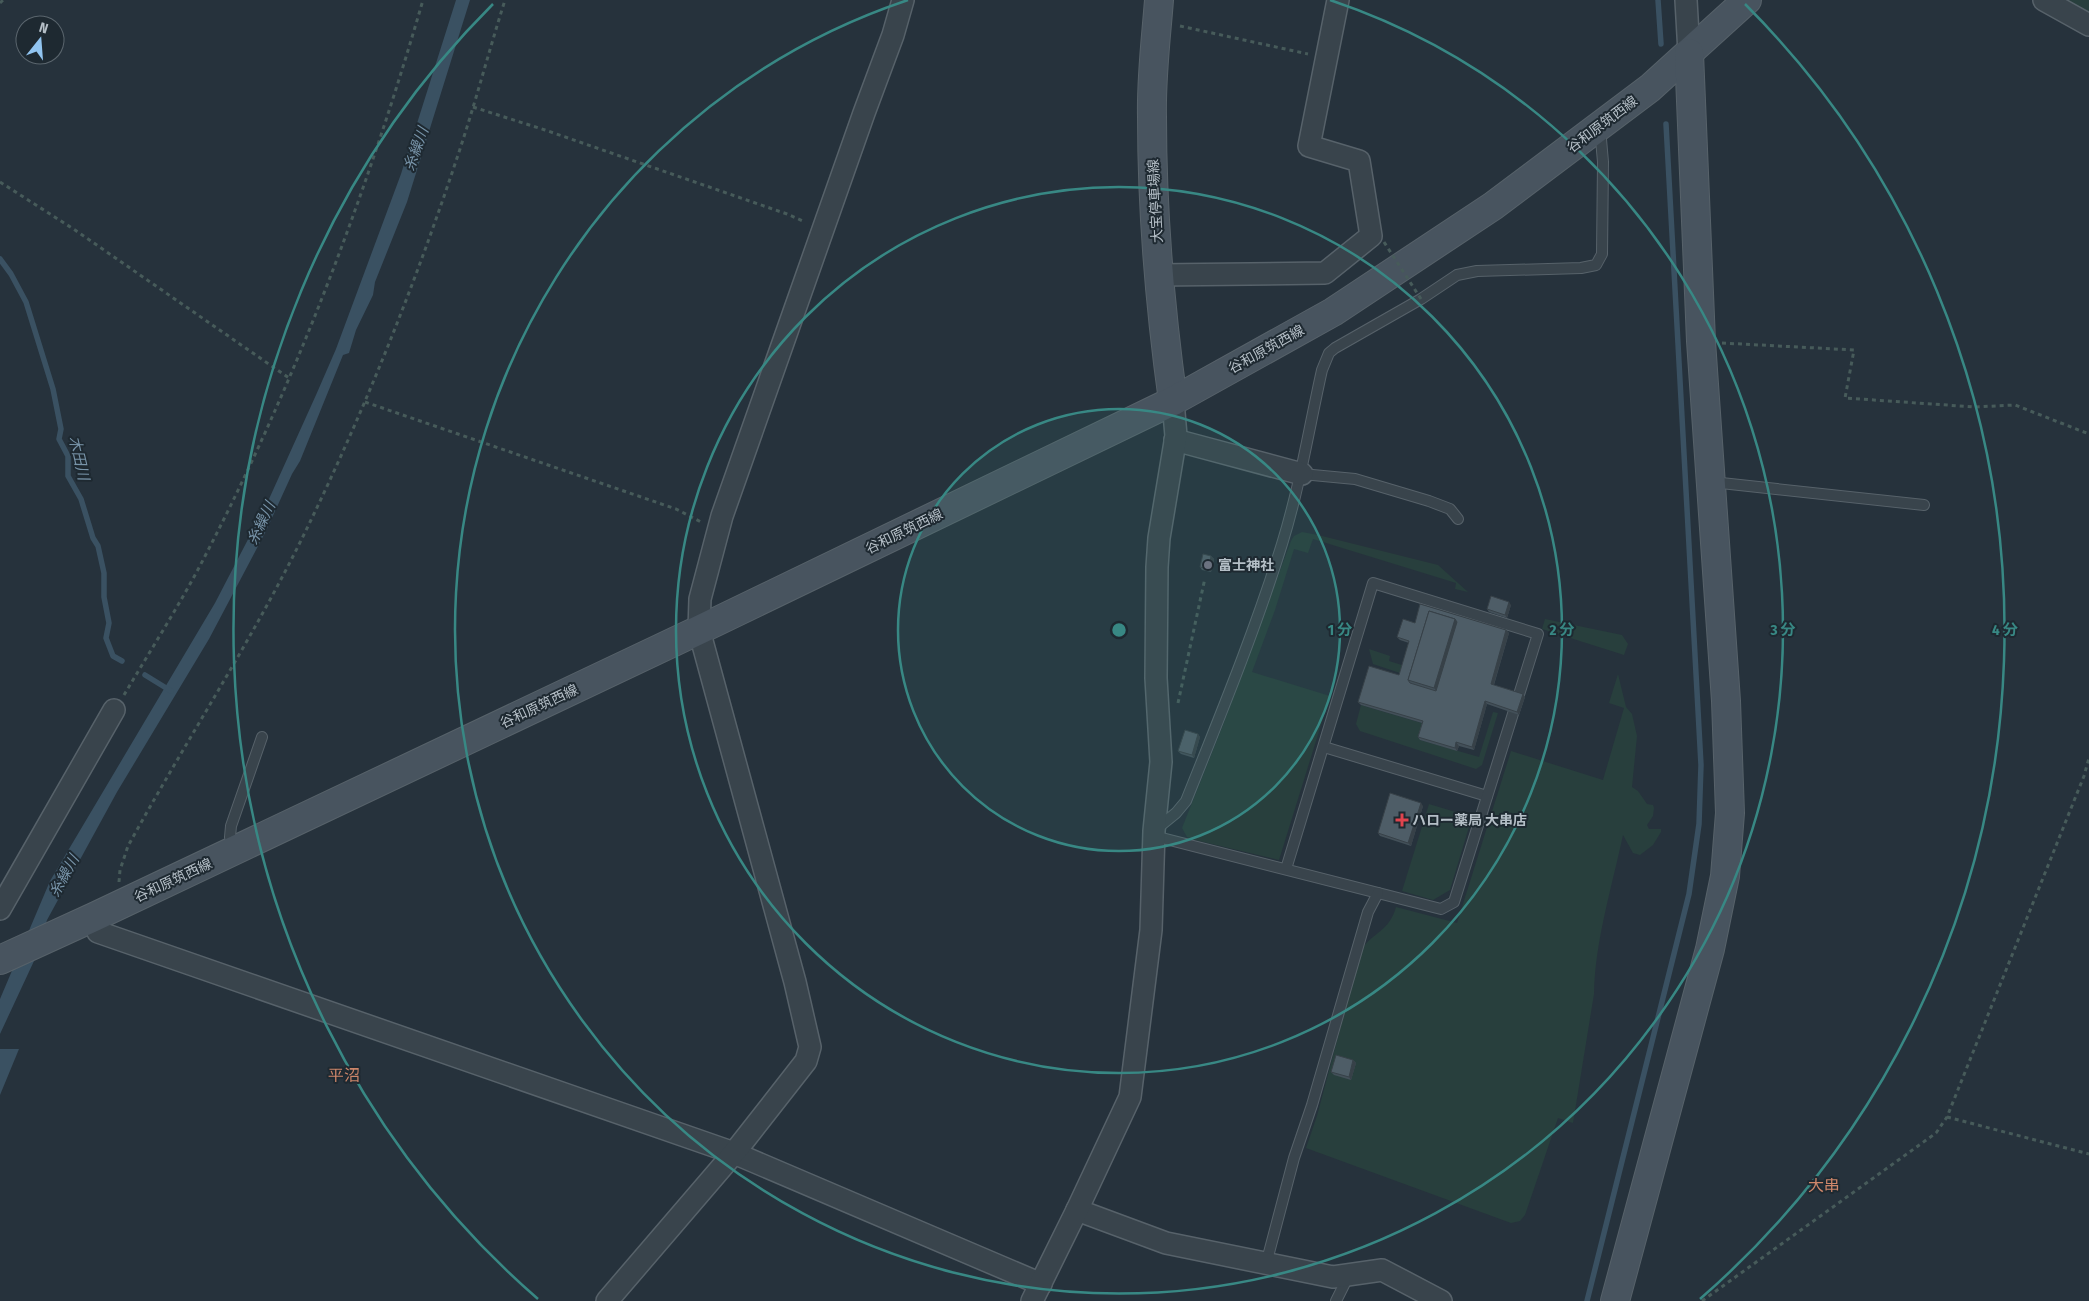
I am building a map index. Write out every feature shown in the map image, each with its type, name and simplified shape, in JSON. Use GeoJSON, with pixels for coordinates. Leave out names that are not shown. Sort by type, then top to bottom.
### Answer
{"type":"FeatureCollection","features":[{"type":"Feature","properties":{"kind":"main road","name":"谷和原筑西線"},"geometry":{"type":"LineString","coordinates":[[0,960],[94,918],[699,630],[1173,401],[1333,312],[1493,206],[1600,126],[1689,53],[1747,0]]}},
{"type":"Feature","properties":{"kind":"main road","name":"大宝停車場線"},"geometry":{"type":"LineString","coordinates":[[1158,11],[1152,116],[1158,275],[1173,401]]}},
{"type":"Feature","properties":{"kind":"main road"},"geometry":{"type":"LineString","coordinates":[[1615,1301],[1710,949],[1725,876],[1730,813],[1701,341],[1689,53]]}},
{"type":"Feature","properties":{"kind":"street"},"geometry":{"type":"LineString","coordinates":[[607,1301],[734,1154],[806,1061],[810,1047],[795,982],[699,630],[700,599],[719,528],[893,35],[903,0]]}},
{"type":"Feature","properties":{"kind":"street"},"geometry":{"type":"LineString","coordinates":[[1158,275],[1325,274],[1371,236],[1359,161],[1309,146],[1338,0]]}},
{"type":"Feature","properties":{"kind":"street"},"geometry":{"type":"LineString","coordinates":[[1686,0],[1689,53]]}},
{"type":"Feature","properties":{"kind":"street"},"geometry":{"type":"LineString","coordinates":[[2044,0],[2089,25]]}},
{"type":"Feature","properties":{"kind":"street"},"geometry":{"type":"LineString","coordinates":[[94,918],[98,932],[734,1154],[1036,1292],[1078,1210],[1130,1096],[1151,930],[1154,833],[1160,762],[1156,678],[1157,567],[1159,538],[1175,440],[1173,401]]}},
{"type":"Feature","properties":{"kind":"street"},"geometry":{"type":"LineString","coordinates":[[1175,440],[1302,474]]}},
{"type":"Feature","properties":{"kind":"street"},"geometry":{"type":"LineString","coordinates":[[0,909],[114,710]]}},
{"type":"Feature","properties":{"kind":"street"},"geometry":{"type":"LineString","coordinates":[[1078,1210],[1166,1243],[1266,1264],[1333,1277],[1382,1270],[1441,1301]]}},
{"type":"Feature","properties":{"kind":"lane"},"geometry":{"type":"LineString","coordinates":[[1154,833],[1186,801],[1236,675],[1282,544],[1302,474],[1322,370],[1329,353],[1421,299],[1457,275],[1477,271],[1581,268],[1596,265],[1602,254],[1603,162],[1600,126]]}},
{"type":"Feature","properties":{"kind":"lane"},"geometry":{"type":"LineString","coordinates":[[1302,474],[1355,479],[1429,500],[1450,509],[1458,519]]}},
{"type":"Feature","properties":{"kind":"lane"},"geometry":{"type":"LineString","coordinates":[[1711,482],[1924,506]]}},
{"type":"Feature","properties":{"kind":"lane"},"geometry":{"type":"LineString","coordinates":[[1154,833],[1286,870],[1441,909],[1454,902],[1538,634],[1373,583],[1286,870]]}},
{"type":"Feature","properties":{"kind":"lane"},"geometry":{"type":"LineString","coordinates":[[233,851],[230,837],[231,826],[262,737]]}},
{"type":"Feature","properties":{"kind":"lane"},"geometry":{"type":"LineString","coordinates":[[1324,746],[1487,796]]}},
{"type":"Feature","properties":{"kind":"lane"},"geometry":{"type":"LineString","coordinates":[[1266,1264],[1294,1158],[1312,1105],[1368,912],[1378,893]]}},
{"type":"Feature","properties":{"kind":"lane"},"geometry":{"type":"LineString","coordinates":[[1336,1301],[1349,1274]]}},
{"type":"Feature","properties":{"kind":"path"},"geometry":{"type":"LineString","coordinates":[[0,3],[3,0]]}},
{"type":"Feature","properties":{"kind":"path"},"geometry":{"type":"LineString","coordinates":[[114,710],[202,561],[289,378],[308,334],[347,231],[384,126],[423,0]]}},
{"type":"Feature","properties":{"kind":"path"},"geometry":{"type":"LineString","coordinates":[[126,902],[119,881],[120,870],[128,846],[270,601],[310,522],[365,402],[416,275],[457,159],[504,0]]}},
{"type":"Feature","properties":{"kind":"path"},"geometry":{"type":"LineString","coordinates":[[1158,11],[1326,58]]}},
{"type":"Feature","properties":{"kind":"path"},"geometry":{"type":"LineString","coordinates":[[473,107],[546,130],[788,214],[824,231]]}},
{"type":"Feature","properties":{"kind":"path"},"geometry":{"type":"LineString","coordinates":[[0,182],[75,230],[289,378]]}},
{"type":"Feature","properties":{"kind":"path"},"geometry":{"type":"LineString","coordinates":[[1384,242],[1421,299]]}},
{"type":"Feature","properties":{"kind":"path"},"geometry":{"type":"LineString","coordinates":[[1701,341],[1854,350],[1844,398],[1975,407],[2015,405],[2089,434]]}},
{"type":"Feature","properties":{"kind":"path"},"geometry":{"type":"LineString","coordinates":[[365,402],[676,509],[704,524],[719,528]]}},
{"type":"Feature","properties":{"kind":"path"},"geometry":{"type":"LineString","coordinates":[[1178,705],[1205,578]]}},
{"type":"Feature","properties":{"kind":"path"},"geometry":{"type":"LineString","coordinates":[[1702,1301],[1936,1133],[1947,1117],[2084,776],[2089,758]]}},
{"type":"Feature","properties":{"kind":"path"},"geometry":{"type":"LineString","coordinates":[[1947,1117],[2089,1154]]}},
{"type":"Feature","properties":{"kind":"green space"},"geometry":{"type":"Polygon","coordinates":[[[2059,0],[2089,0],[2089,16],[2059,0]]]}},
{"type":"Feature","properties":{"kind":"green space"},"geometry":{"type":"Polygon","coordinates":[[[1302,532],[1438,565],[1468,592],[1455,589],[1456,583],[1313,539],[1308,553],[1294,549],[1275,610],[1252,672],[1330,696],[1279,860],[1195,840],[1187,837],[1182,828],[1223,725],[1291,541],[1294,536],[1302,532]]]}},
{"type":"Feature","properties":{"kind":"green space"},"geometry":{"type":"Polygon","coordinates":[[[1545,619],[1622,635],[1628,644],[1624,655],[1542,629],[1545,619]]]}},
{"type":"Feature","properties":{"kind":"green space"},"geometry":{"type":"Polygon","coordinates":[[[1369,649],[1390,656],[1389,661],[1405,666],[1403,674],[1373,664],[1369,649]]]}},
{"type":"Feature","properties":{"kind":"green space"},"geometry":{"type":"Polygon","coordinates":[[[1618,674],[1626,707],[1632,714],[1637,736],[1632,787],[1638,791],[1647,804],[1653,805],[1653,816],[1647,825],[1649,829],[1661,829],[1661,832],[1653,845],[1640,855],[1633,853],[1623,835],[1597,954],[1594,994],[1573,1123],[1558,1118],[1525,1215],[1520,1221],[1511,1223],[1306,1148],[1317,1116],[1361,950],[1385,927],[1396,907],[1457,923],[1511,751],[1603,780],[1624,708],[1609,703],[1618,674]]]}},
{"type":"Feature","properties":{"kind":"green space"},"geometry":{"type":"Polygon","coordinates":[[[1361,705],[1425,724],[1420,740],[1479,757],[1493,712],[1498,713],[1482,765],[1476,769],[1360,731],[1356,724],[1361,705]]]}},
{"type":"Feature","properties":{"kind":"green space"},"geometry":{"type":"Polygon","coordinates":[[[1429,804],[1472,817],[1450,890],[1433,900],[1402,891],[1429,804]]]}},
{"type":"Feature","properties":{"kind":"water","name":"糸繰川"},"geometry":{"type":"Polygon","coordinates":[[[456,0],[470,0],[407,202],[375,282],[373,295],[356,330],[349,353],[343,355],[300,461],[292,474],[266,531],[209,639],[117,792],[47,920],[34,961],[0,1034],[0,999],[50,881],[215,603],[269,499],[316,395],[336,349],[401,174],[456,0]]]}},
{"type":"Feature","properties":{"kind":"water"},"geometry":{"type":"Polygon","coordinates":[[[0,1049],[19,1049],[0,1095],[0,1049]]]}},
{"type":"Feature","properties":{"kind":"building"},"geometry":{"type":"Polygon","coordinates":[[[1203,554],[1211,556],[1209,569],[1200,567],[1203,554]]]}},
{"type":"Feature","properties":{"kind":"building"},"geometry":{"type":"Polygon","coordinates":[[[1491,596],[1509,602],[1505,615],[1487,609],[1491,596]]]}},
{"type":"Feature","properties":{"kind":"building"},"geometry":{"type":"Polygon","coordinates":[[[1420,604],[1506,630],[1491,684],[1523,694],[1517,712],[1485,701],[1472,747],[1456,742],[1455,748],[1418,737],[1423,721],[1358,702],[1369,666],[1399,675],[1409,641],[1397,637],[1403,619],[1415,623],[1420,604]],[[1429,611],[1408,680],[1410,683],[1436,691],[1457,622],[1455,619],[1429,611]]]}},
{"type":"Feature","properties":{"kind":"building"},"geometry":{"type":"Polygon","coordinates":[[[1429,611],[1455,619],[1434,688],[1408,680],[1429,611]]]}},
{"type":"Feature","properties":{"kind":"building"},"geometry":{"type":"Polygon","coordinates":[[[1185,730],[1198,734],[1192,755],[1178,751],[1185,730]]]}},
{"type":"Feature","properties":{"kind":"building"},"geometry":{"type":"Polygon","coordinates":[[[1390,793],[1421,803],[1408,843],[1378,833],[1390,793]]]}},
{"type":"Feature","properties":{"kind":"building"},"geometry":{"type":"Polygon","coordinates":[[[1336,1055],[1353,1060],[1349,1077],[1331,1072],[1336,1055]]]}},
{"type":"Feature","properties":{"kind":"waterway"},"geometry":{"type":"LineString","coordinates":[[1658,0],[1661,44]]}},
{"type":"Feature","properties":{"kind":"waterway"},"geometry":{"type":"LineString","coordinates":[[1587,1301],[1689,894],[1699,824],[1701,765],[1666,124]]}},
{"type":"Feature","properties":{"kind":"waterway","name":"木田川"},"geometry":{"type":"LineString","coordinates":[[0,259],[11,274],[26,302],[53,389],[61,429],[59,439],[68,456],[68,476],[81,499],[93,538],[98,546],[104,573],[104,597],[109,623],[106,638],[113,656],[122,661]]}},
{"type":"Feature","properties":{"kind":"waterway","name":"木田川"},"geometry":{"type":"LineString","coordinates":[[145,675],[171,691]]}},
{"type":"Feature","properties":{"kind":"place","name":"富士神社"},"geometry":{"type":"Point","coordinates":[1208,565]}},
{"type":"Feature","properties":{"kind":"place","name":"ハロー薬局 大串店"},"geometry":{"type":"Point","coordinates":[1402,820]}},
{"type":"Feature","properties":{"kind":"district","name":"平沼"},"geometry":{"type":"Point","coordinates":[344,1075]}},
{"type":"Feature","properties":{"kind":"district","name":"大串"},"geometry":{"type":"Point","coordinates":[1824,1185]}}]}
